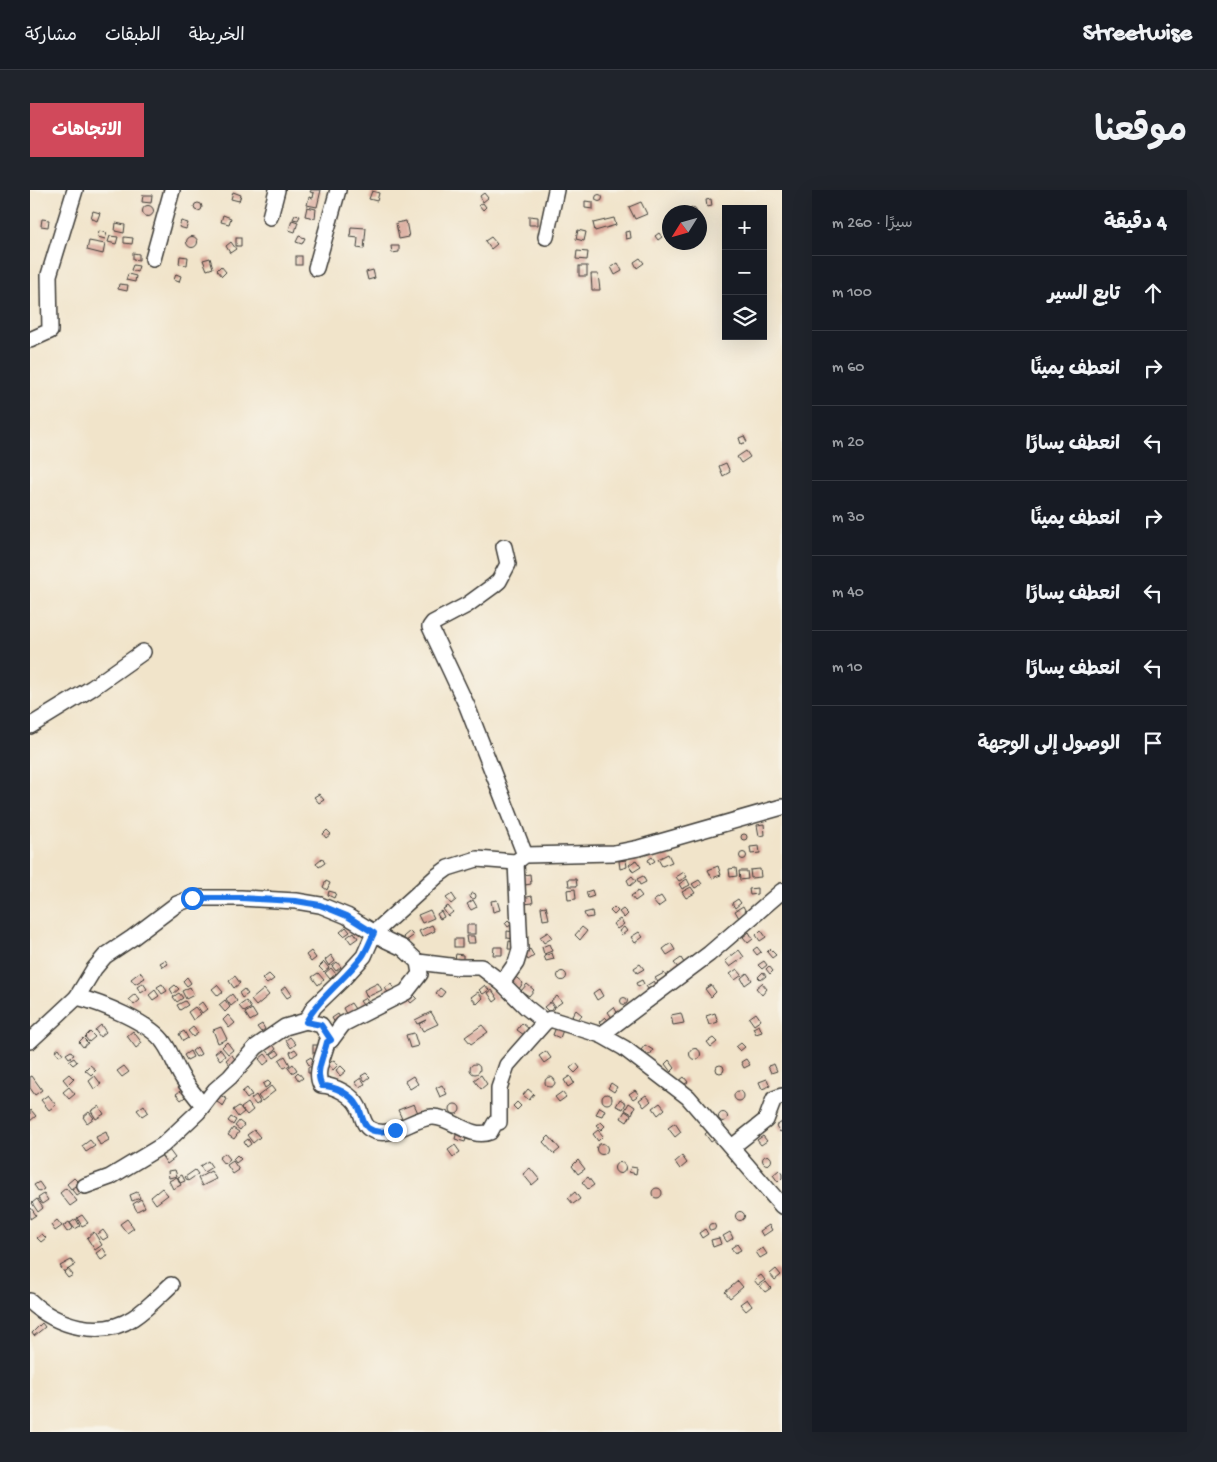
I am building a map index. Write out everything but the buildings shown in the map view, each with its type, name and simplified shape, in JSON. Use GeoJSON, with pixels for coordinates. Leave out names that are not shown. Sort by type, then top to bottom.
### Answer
{"type":"FeatureCollection","features":[{"type":"Feature","properties":{"kind":"street"},"geometry":{"type":"LineString","coordinates":[[30,340],[50,331],[49,275],[75,190]]}},
{"type":"Feature","properties":{"kind":"street"},"geometry":{"type":"LineString","coordinates":[[153,259],[172,190]]}},
{"type":"Feature","properties":{"kind":"street"},"geometry":{"type":"LineString","coordinates":[[270,217],[277,190]]}},
{"type":"Feature","properties":{"kind":"street"},"geometry":{"type":"LineString","coordinates":[[316,268],[338,190]]}},
{"type":"Feature","properties":{"kind":"street"},"geometry":{"type":"LineString","coordinates":[[546,237],[556,190]]}},
{"type":"Feature","properties":{"kind":"street"},"geometry":{"type":"LineString","coordinates":[[502,983],[516,963],[520,950],[520,858],[467,706],[430,627],[433,623],[467,605],[499,581],[508,564],[504,547]]}},
{"type":"Feature","properties":{"kind":"street"},"geometry":{"type":"LineString","coordinates":[[30,726],[92,688],[142,652]]}},
{"type":"Feature","properties":{"kind":"street"},"geometry":{"type":"LineString","coordinates":[[306,1022],[314,1007],[364,956],[374,933],[414,895],[448,868],[477,859],[614,853],[639,848],[782,807]]}},
{"type":"Feature","properties":{"kind":"street"},"geometry":{"type":"LineString","coordinates":[[601,1036],[709,954],[782,891]]}},
{"type":"Feature","properties":{"kind":"street"},"geometry":{"type":"LineString","coordinates":[[30,1041],[77,997],[94,969],[105,956],[177,904],[192,898],[296,901],[320,905],[347,916],[403,948],[418,962],[458,967],[481,967],[502,983],[545,1022]]}},
{"type":"Feature","properties":{"kind":"street"},"geometry":{"type":"LineString","coordinates":[[418,962],[420,974],[406,992],[343,1024],[331,1040],[327,1042],[322,1056],[318,1078],[322,1086],[332,1086],[350,1096],[358,1106],[366,1125],[370,1129],[380,1132],[395,1130],[433,1116],[471,1132],[486,1134],[490,1132],[495,1123],[499,1122],[499,1088],[507,1065],[545,1022],[550,1019],[601,1036],[624,1048],[688,1097],[782,1206]]}},
{"type":"Feature","properties":{"kind":"street"},"geometry":{"type":"LineString","coordinates":[[77,997],[97,1002],[128,1016],[154,1031],[164,1042],[182,1078],[203,1105]]}},
{"type":"Feature","properties":{"kind":"street"},"geometry":{"type":"LineString","coordinates":[[85,1186],[110,1177],[163,1145],[249,1055],[265,1040],[285,1027],[306,1022],[321,1025],[331,1040]]}},
{"type":"Feature","properties":{"kind":"street"},"geometry":{"type":"LineString","coordinates":[[732,1148],[766,1120],[774,1099],[782,1096]]}},
{"type":"Feature","properties":{"kind":"street"},"geometry":{"type":"LineString","coordinates":[[30,1301],[47,1314],[68,1324],[91,1328],[121,1324],[127,1321],[171,1285]]}},
{"type":"Feature","properties":{"kind":"route"},"geometry":{"type":"LineString","coordinates":[[192,898],[218,897],[296,901],[320,905],[347,916],[374,933],[364,956],[314,1007],[306,1022],[321,1025],[331,1040],[327,1042],[320,1065],[318,1078],[322,1086],[332,1086],[350,1096],[358,1106],[366,1125],[370,1129],[380,1132],[395,1130]]}}]}
